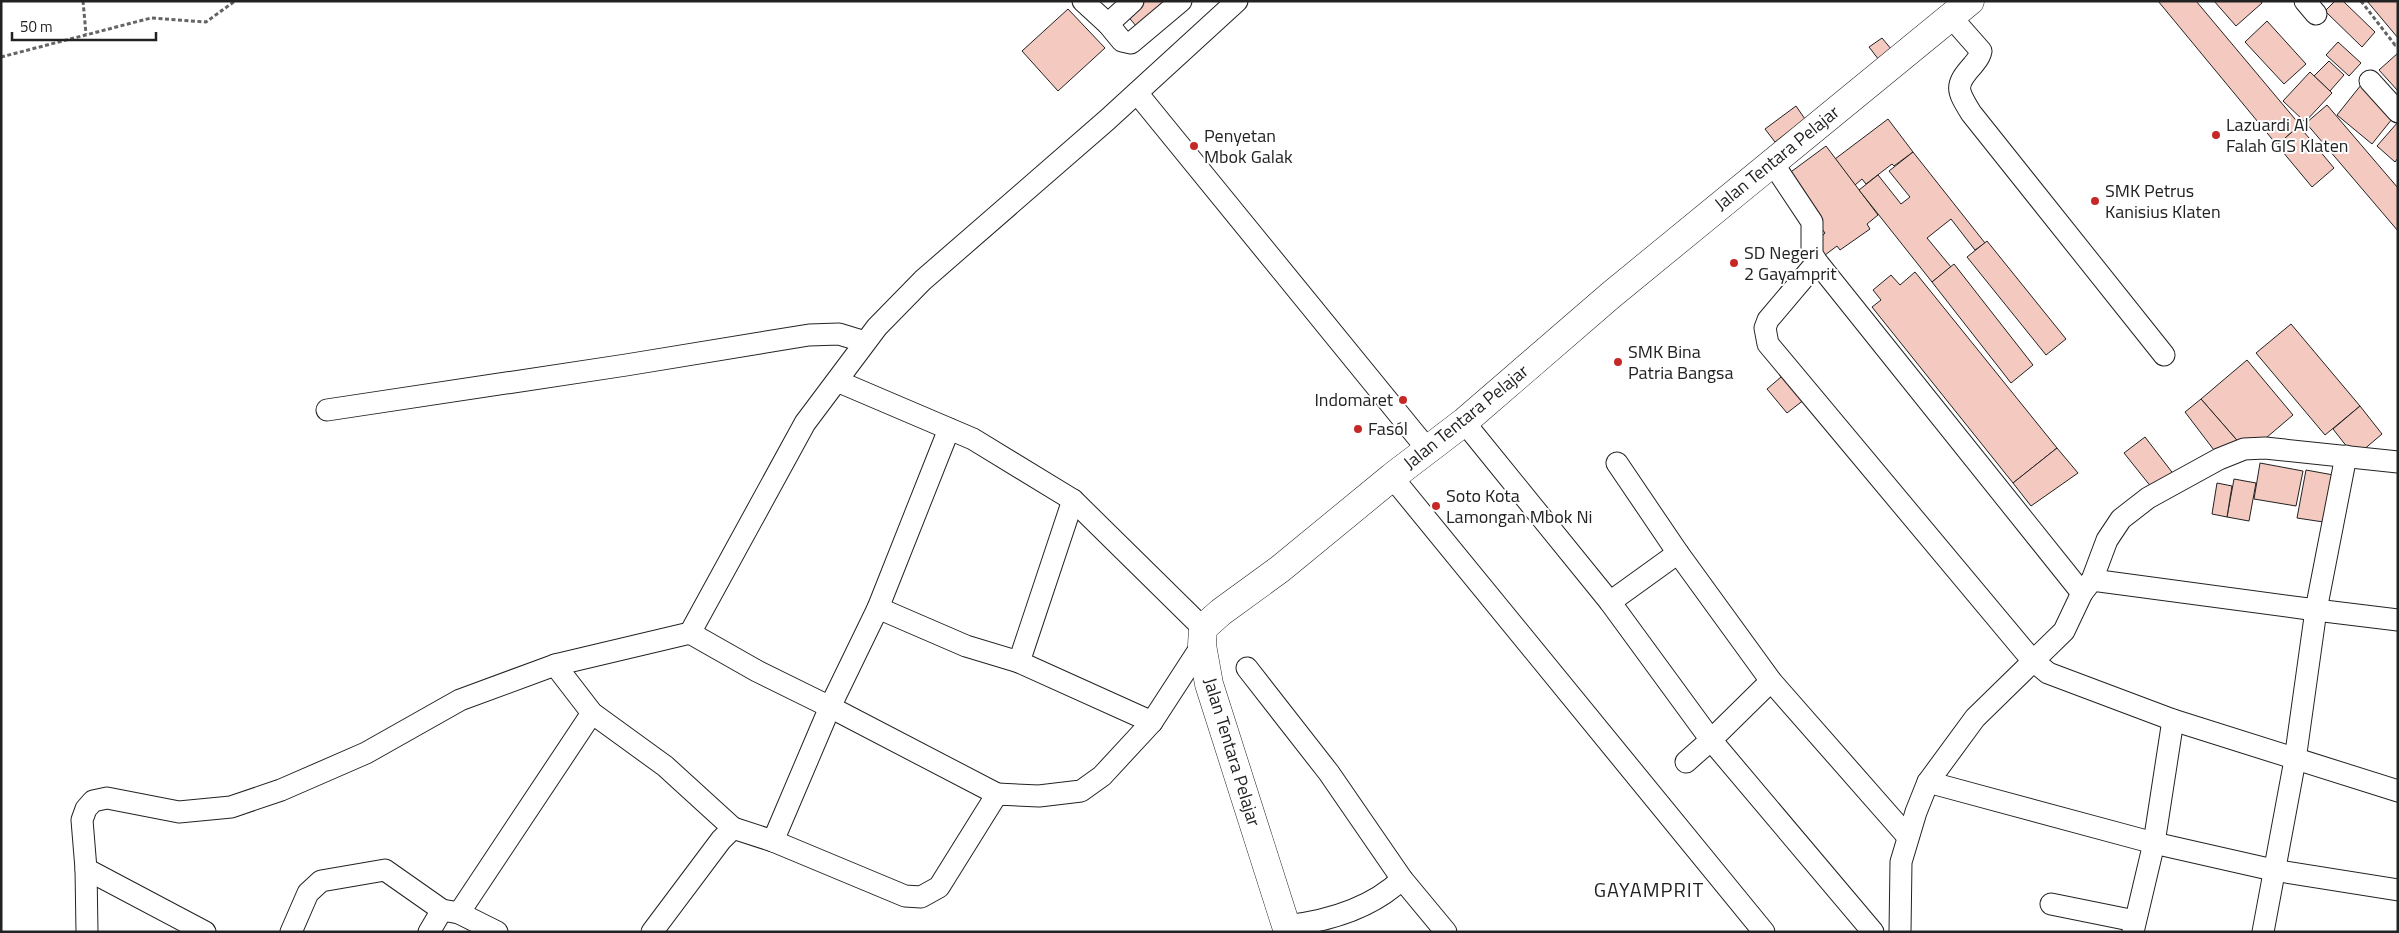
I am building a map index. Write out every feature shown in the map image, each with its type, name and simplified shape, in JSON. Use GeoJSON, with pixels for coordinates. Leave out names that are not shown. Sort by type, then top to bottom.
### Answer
{"type":"FeatureCollection","features":[{"type":"Feature","properties":{"kind":"main road","name":"Jalan Tentara Pelajar"},"geometry":{"type":"LineString","coordinates":[[1287,929],[1209,684],[1203,637],[1210,620],[1280,569],[1392,477],[1464,422],[1612,295],[1772,162],[1961,9]]}},
{"type":"Feature","properties":{"kind":"street"},"geometry":{"type":"LineString","coordinates":[[1108,24],[1133,1]]}},
{"type":"Feature","properties":{"kind":"street"},"geometry":{"type":"LineString","coordinates":[[1086,2],[1122,41],[1131,43],[1181,1]]}},
{"type":"Feature","properties":{"kind":"street"},"geometry":{"type":"LineString","coordinates":[[690,634],[805,423],[876,327],[923,280],[1137,93],[1237,1]]}},
{"type":"Feature","properties":{"kind":"street"},"geometry":{"type":"LineString","coordinates":[[1961,9],[1981,51],[1980,56],[1961,79],[1959,84],[1961,97],[1971,113],[2164,355]]}},
{"type":"Feature","properties":{"kind":"street"},"geometry":{"type":"LineString","coordinates":[[2370,81],[2398,112]]}},
{"type":"Feature","properties":{"kind":"street"},"geometry":{"type":"LineString","coordinates":[[1137,93],[1428,450]]}},
{"type":"Feature","properties":{"kind":"street"},"geometry":{"type":"LineString","coordinates":[[1772,162],[1812,222],[1812,254],[1817,262],[2087,586],[2398,620]]}},
{"type":"Feature","properties":{"kind":"street"},"geometry":{"type":"LineString","coordinates":[[1817,262],[1768,320],[1765,328],[1768,344],[2032,660],[2048,673],[2174,720],[2295,760],[2398,791]]}},
{"type":"Feature","properties":{"kind":"street"},"geometry":{"type":"LineString","coordinates":[[328,410],[809,335],[840,334],[864,342]]}},
{"type":"Feature","properties":{"kind":"street"},"geometry":{"type":"LineString","coordinates":[[87,932],[86,869],[82,820],[86,809],[92,801],[107,798],[179,812],[231,807],[281,790],[366,753],[460,700],[555,665],[690,634],[757,671],[997,794],[1039,796],[1081,791],[1102,776],[1152,722],[1203,637],[1073,500],[972,439],[836,381]]}},
{"type":"Feature","properties":{"kind":"street"},"geometry":{"type":"LineString","coordinates":[[1464,422],[1610,602],[1711,740],[1873,932]]}},
{"type":"Feature","properties":{"kind":"street"},"geometry":{"type":"LineString","coordinates":[[773,841],[830,707],[878,608],[949,429]]}},
{"type":"Feature","properties":{"kind":"street"},"geometry":{"type":"LineString","coordinates":[[1900,932],[1902,862],[1908,837],[1928,782],[1975,718],[2032,660],[2064,631],[2087,586],[2106,540],[2121,519],[2148,498],[2219,459],[2244,449],[2265,448],[2398,462]]}},
{"type":"Feature","properties":{"kind":"street"},"geometry":{"type":"LineString","coordinates":[[2264,932],[2273,870],[2295,760],[2316,610],[2346,456]]}},
{"type":"Feature","properties":{"kind":"street"},"geometry":{"type":"LineString","coordinates":[[1617,463],[1678,553],[1771,681],[1908,837]]}},
{"type":"Feature","properties":{"kind":"street"},"geometry":{"type":"LineString","coordinates":[[1392,477],[1764,932]]}},
{"type":"Feature","properties":{"kind":"street"},"geometry":{"type":"LineString","coordinates":[[1018,662],[1073,500]]}},
{"type":"Feature","properties":{"kind":"street"},"geometry":{"type":"LineString","coordinates":[[1610,602],[1678,553]]}},
{"type":"Feature","properties":{"kind":"street"},"geometry":{"type":"LineString","coordinates":[[878,608],[966,646],[1018,662],[1152,722]]}},
{"type":"Feature","properties":{"kind":"street"},"geometry":{"type":"LineString","coordinates":[[555,665],[592,713],[665,766],[733,828],[773,841],[905,896],[921,897],[939,887],[997,794]]}},
{"type":"Feature","properties":{"kind":"street"},"geometry":{"type":"LineString","coordinates":[[1247,668],[1329,773],[1402,879],[1446,932]]}},
{"type":"Feature","properties":{"kind":"street"},"geometry":{"type":"LineString","coordinates":[[1686,762],[1771,681]]}},
{"type":"Feature","properties":{"kind":"street"},"geometry":{"type":"LineString","coordinates":[[429,932],[450,912],[592,713]]}},
{"type":"Feature","properties":{"kind":"street"},"geometry":{"type":"LineString","coordinates":[[2051,904],[2134,926],[2154,844],[2174,720]]}},
{"type":"Feature","properties":{"kind":"street"},"geometry":{"type":"LineString","coordinates":[[1928,782],[2154,844],[2273,870],[2398,890]]}},
{"type":"Feature","properties":{"kind":"street"},"geometry":{"type":"LineString","coordinates":[[652,932],[721,840],[733,828]]}},
{"type":"Feature","properties":{"kind":"street"},"geometry":{"type":"LineString","coordinates":[[86,869],[205,932]]}},
{"type":"Feature","properties":{"kind":"street"},"geometry":{"type":"LineString","coordinates":[[292,932],[308,893],[321,881],[385,870],[450,912],[497,932]]}},
{"type":"Feature","properties":{"kind":"street"},"geometry":{"type":"LineString","coordinates":[[1287,929],[1325,927],[1379,898],[1402,879]]}},
{"type":"Feature","properties":{"kind":"path"},"geometry":{"type":"LineString","coordinates":[[83,1],[86,34]]}},
{"type":"Feature","properties":{"kind":"path"},"geometry":{"type":"LineString","coordinates":[[1,57],[151,18],[206,22],[236,1]]}},
{"type":"Feature","properties":{"kind":"path"},"geometry":{"type":"LineString","coordinates":[[2361,1],[2395,45],[2398,43]]}},
{"type":"Feature","properties":{"kind":"building"},"geometry":{"type":"Polygon","coordinates":[[[1138,1],[1166,1],[1137,27],[1125,13],[1138,1]]]}},
{"type":"Feature","properties":{"kind":"building"},"geometry":{"type":"Polygon","coordinates":[[[2158,1],[2196,1],[2300,125],[2277,145],[2158,1]]]}},
{"type":"Feature","properties":{"kind":"building"},"geometry":{"type":"Polygon","coordinates":[[[2214,1],[2261,1],[2262,3],[2236,26],[2214,1]]]}},
{"type":"Feature","properties":{"kind":"building"},"geometry":{"type":"Polygon","coordinates":[[[2335,1],[2343,1],[2375,32],[2362,47],[2325,11],[2335,1]]]}},
{"type":"Feature","properties":{"kind":"building"},"geometry":{"type":"Polygon","coordinates":[[[2367,1],[2398,1],[2398,38],[2367,1]]]}},
{"type":"Feature","properties":{"kind":"building"},"geometry":{"type":"Polygon","coordinates":[[[1068,9],[1105,48],[1058,91],[1022,51],[1068,9]]]}},
{"type":"Feature","properties":{"kind":"building"},"geometry":{"type":"Polygon","coordinates":[[[2267,21],[2306,64],[2284,84],[2245,42],[2267,21]]]}},
{"type":"Feature","properties":{"kind":"building"},"geometry":{"type":"Polygon","coordinates":[[[1882,38],[1892,50],[1879,60],[1869,47],[1882,38]]]}},
{"type":"Feature","properties":{"kind":"building"},"geometry":{"type":"Polygon","coordinates":[[[2338,42],[2361,63],[2349,76],[2326,55],[2338,42]]]}},
{"type":"Feature","properties":{"kind":"building"},"geometry":{"type":"Polygon","coordinates":[[[2398,53],[2398,91],[2379,70],[2398,53]]]}},
{"type":"Feature","properties":{"kind":"building"},"geometry":{"type":"Polygon","coordinates":[[[2329,61],[2344,75],[2330,91],[2314,76],[2329,61]]]}},
{"type":"Feature","properties":{"kind":"building"},"geometry":{"type":"Polygon","coordinates":[[[2310,72],[2332,93],[2305,122],[2283,101],[2310,72]]]}},
{"type":"Feature","properties":{"kind":"building"},"geometry":{"type":"Polygon","coordinates":[[[2361,85],[2396,114],[2372,144],[2337,115],[2361,85]]]}},
{"type":"Feature","properties":{"kind":"building"},"geometry":{"type":"Polygon","coordinates":[[[2327,105],[2398,188],[2398,231],[2306,123],[2327,105]]]}},
{"type":"Feature","properties":{"kind":"building"},"geometry":{"type":"Polygon","coordinates":[[[1796,106],[1805,119],[1775,142],[1765,129],[1796,106]]]}},
{"type":"Feature","properties":{"kind":"building"},"geometry":{"type":"Polygon","coordinates":[[[1888,119],[1913,152],[1894,166],[1892,164],[1866,184],[1862,179],[1855,185],[1835,159],[1888,119]]]}},
{"type":"Feature","properties":{"kind":"building"},"geometry":{"type":"Polygon","coordinates":[[[2398,122],[2398,158],[2395,162],[2377,146],[2398,122]]]}},
{"type":"Feature","properties":{"kind":"building"},"geometry":{"type":"Polygon","coordinates":[[[2299,126],[2334,168],[2312,187],[2277,145],[2299,126]]]}},
{"type":"Feature","properties":{"kind":"building"},"geometry":{"type":"Polygon","coordinates":[[[1826,146],[1878,215],[1867,224],[1870,229],[1840,250],[1837,246],[1821,258],[1812,247],[1825,233],[1784,177],[1826,146]]]}},
{"type":"Feature","properties":{"kind":"building"},"geometry":{"type":"Polygon","coordinates":[[[1913,152],[1985,243],[1975,250],[1951,219],[1927,238],[1951,267],[1932,282],[1859,190],[1878,175],[1901,204],[1910,197],[1889,171],[1913,152]]]}},
{"type":"Feature","properties":{"kind":"building"},"geometry":{"type":"Polygon","coordinates":[[[1987,241],[2066,339],[2046,355],[1967,257],[1987,241]]]}},
{"type":"Feature","properties":{"kind":"building"},"geometry":{"type":"Polygon","coordinates":[[[1954,264],[2033,365],[2011,383],[1932,282],[1954,264]]]}},
{"type":"Feature","properties":{"kind":"building"},"geometry":{"type":"Polygon","coordinates":[[[1915,272],[2057,448],[2013,483],[1872,307],[1881,300],[1873,290],[1891,275],[1900,285],[1915,272]]]}},
{"type":"Feature","properties":{"kind":"building"},"geometry":{"type":"Polygon","coordinates":[[[2291,324],[2360,406],[2325,435],[2256,353],[2291,324]]]}},
{"type":"Feature","properties":{"kind":"building"},"geometry":{"type":"Polygon","coordinates":[[[2247,360],[2293,415],[2253,449],[2242,446],[2201,399],[2247,360]]]}},
{"type":"Feature","properties":{"kind":"building"},"geometry":{"type":"Polygon","coordinates":[[[1788,371],[1809,396],[1787,413],[1767,389],[1788,371]]]}},
{"type":"Feature","properties":{"kind":"building"},"geometry":{"type":"Polygon","coordinates":[[[2201,399],[2242,446],[2220,458],[2185,412],[2201,399]]]}},
{"type":"Feature","properties":{"kind":"building"},"geometry":{"type":"Polygon","coordinates":[[[2360,406],[2382,434],[2355,457],[2333,429],[2360,406]]]}},
{"type":"Feature","properties":{"kind":"building"},"geometry":{"type":"Polygon","coordinates":[[[2145,437],[2178,480],[2156,493],[2124,453],[2145,437]]]}},
{"type":"Feature","properties":{"kind":"building"},"geometry":{"type":"Polygon","coordinates":[[[2057,448],[2078,473],[2031,506],[2013,483],[2057,448]]]}},
{"type":"Feature","properties":{"kind":"building"},"geometry":{"type":"Polygon","coordinates":[[[2260,463],[2303,471],[2296,506],[2254,499],[2260,463]]]}},
{"type":"Feature","properties":{"kind":"building"},"geometry":{"type":"Polygon","coordinates":[[[2306,470],[2339,476],[2330,523],[2297,518],[2306,470]]]}},
{"type":"Feature","properties":{"kind":"building"},"geometry":{"type":"Polygon","coordinates":[[[2234,479],[2256,483],[2249,521],[2227,517],[2234,479]]]}},
{"type":"Feature","properties":{"kind":"building"},"geometry":{"type":"Polygon","coordinates":[[[2217,483],[2232,486],[2227,517],[2212,514],[2217,483]]]}},
{"type":"Feature","properties":{"kind":"place","name":"Lazuardi Al Falah GIS Klaten"},"geometry":{"type":"Point","coordinates":[2216,135]}},
{"type":"Feature","properties":{"kind":"place","name":"Penyetan Mbok Galak"},"geometry":{"type":"Point","coordinates":[1194,146]}},
{"type":"Feature","properties":{"kind":"place","name":"SMK Petrus Kanisius Klaten"},"geometry":{"type":"Point","coordinates":[2095,201]}},
{"type":"Feature","properties":{"kind":"place","name":"SD Negeri 2 Gayamprit"},"geometry":{"type":"Point","coordinates":[1734,263]}},
{"type":"Feature","properties":{"kind":"place","name":"SMK Bina Patria Bangsa"},"geometry":{"type":"Point","coordinates":[1618,362]}},
{"type":"Feature","properties":{"kind":"place","name":"Indomaret"},"geometry":{"type":"Point","coordinates":[1403,400]}},
{"type":"Feature","properties":{"kind":"place","name":"Fasól"},"geometry":{"type":"Point","coordinates":[1358,429]}},
{"type":"Feature","properties":{"kind":"place","name":"Soto Kota Lamongan Mbok Ni"},"geometry":{"type":"Point","coordinates":[1436,506]}},
{"type":"Feature","properties":{"kind":"district","name":"GAYAMPRIT"},"geometry":{"type":"Point","coordinates":[1649,890]}}]}
